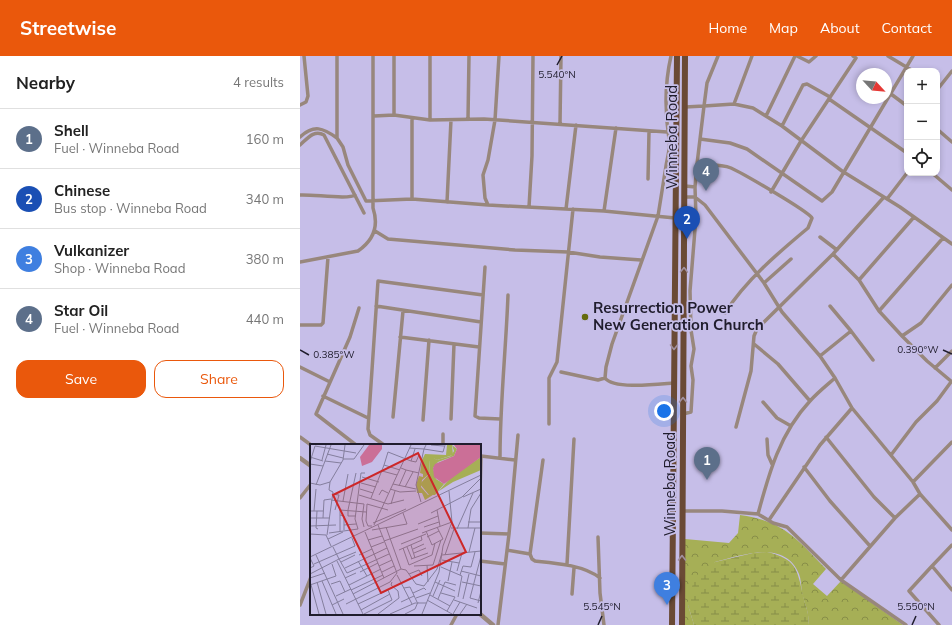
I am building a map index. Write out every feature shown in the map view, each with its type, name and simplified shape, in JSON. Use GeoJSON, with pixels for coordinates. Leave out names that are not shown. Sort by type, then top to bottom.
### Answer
{"type":"FeatureCollection","features":[{"type":"Feature","properties":{"kind":"highway","name":"Winneba Road"},"geometry":{"type":"LineString","coordinates":[[672,625],[677,56]]}},
{"type":"Feature","properties":{"kind":"highway","name":"Winneba Road"},"geometry":{"type":"LineString","coordinates":[[682,625],[685,56]]}},
{"type":"Feature","properties":{"kind":"highway"},"geometry":{"type":"LineString","coordinates":[[676,67],[685,68]]}},
{"type":"Feature","properties":{"kind":"highway"},"geometry":{"type":"LineString","coordinates":[[673,539],[682,539]]}},
{"type":"Feature","properties":{"kind":"street"},"geometry":{"type":"LineString","coordinates":[[300,105],[306,102],[308,96],[304,56]]}},
{"type":"Feature","properties":{"kind":"street"},"geometry":{"type":"LineString","coordinates":[[337,56],[337,138]]}},
{"type":"Feature","properties":{"kind":"street"},"geometry":{"type":"LineString","coordinates":[[300,262],[358,251],[364,247],[375,231],[377,223],[373,208],[373,56]]}},
{"type":"Feature","properties":{"kind":"street"},"geometry":{"type":"LineString","coordinates":[[394,56],[394,116]]}},
{"type":"Feature","properties":{"kind":"street"},"geometry":{"type":"LineString","coordinates":[[430,56],[430,120]]}},
{"type":"Feature","properties":{"kind":"street"},"geometry":{"type":"LineString","coordinates":[[468,119],[469,56]]}},
{"type":"Feature","properties":{"kind":"street"},"geometry":{"type":"LineString","coordinates":[[488,205],[485,198],[483,175],[488,160],[495,120],[499,56]]}},
{"type":"Feature","properties":{"kind":"street"},"geometry":{"type":"LineString","coordinates":[[529,207],[532,156],[533,56]]}},
{"type":"Feature","properties":{"kind":"street"},"geometry":{"type":"LineString","coordinates":[[560,124],[561,56]]}},
{"type":"Feature","properties":{"kind":"street"},"geometry":{"type":"LineString","coordinates":[[671,56],[668,89],[667,132],[670,139],[658,216],[612,344],[606,367],[606,378],[611,383],[625,385],[674,383]]}},
{"type":"Feature","properties":{"kind":"street"},"geometry":{"type":"LineString","coordinates":[[683,414],[691,412],[693,380],[691,366],[693,355],[690,291],[696,217],[695,187],[697,164],[707,83],[718,56]]}},
{"type":"Feature","properties":{"kind":"street"},"geometry":{"type":"LineString","coordinates":[[734,104],[752,56]]}},
{"type":"Feature","properties":{"kind":"street"},"geometry":{"type":"LineString","coordinates":[[766,116],[796,56],[809,62],[816,56]]}},
{"type":"Feature","properties":{"kind":"street"},"geometry":{"type":"LineString","coordinates":[[771,192],[801,141],[856,58],[853,56]]}},
{"type":"Feature","properties":{"kind":"street"},"geometry":{"type":"LineString","coordinates":[[888,56],[909,68]]}},
{"type":"Feature","properties":{"kind":"street"},"geometry":{"type":"LineString","coordinates":[[892,92],[913,56]]}},
{"type":"Feature","properties":{"kind":"street"},"geometry":{"type":"LineString","coordinates":[[940,86],[952,71]]}},
{"type":"Feature","properties":{"kind":"street"},"geometry":{"type":"LineString","coordinates":[[782,126],[803,84],[807,84],[871,126],[904,151]]}},
{"type":"Feature","properties":{"kind":"street"},"geometry":{"type":"LineString","coordinates":[[892,95],[904,104]]}},
{"type":"Feature","properties":{"kind":"street"},"geometry":{"type":"LineString","coordinates":[[685,107],[734,104],[753,108],[782,126],[842,171],[886,198],[952,244]]}},
{"type":"Feature","properties":{"kind":"street"},"geometry":{"type":"LineString","coordinates":[[700,139],[730,143],[747,149],[822,201],[832,192],[842,171],[885,104]]}},
{"type":"Feature","properties":{"kind":"street"},"geometry":{"type":"LineString","coordinates":[[374,116],[394,116],[430,120],[495,120],[532,124],[560,124],[649,132],[667,132]]}},
{"type":"Feature","properties":{"kind":"street"},"geometry":{"type":"LineString","coordinates":[[412,118],[412,199]]}},
{"type":"Feature","properties":{"kind":"street"},"geometry":{"type":"LineString","coordinates":[[447,202],[451,120]]}},
{"type":"Feature","properties":{"kind":"street"},"geometry":{"type":"LineString","coordinates":[[566,209],[576,125]]}},
{"type":"Feature","properties":{"kind":"street"},"geometry":{"type":"LineString","coordinates":[[300,137],[311,129],[319,127],[337,138],[343,147],[348,165],[364,199],[368,201],[374,199],[412,199],[488,205],[604,211],[675,218]]}},
{"type":"Feature","properties":{"kind":"street"},"geometry":{"type":"LineString","coordinates":[[604,211],[616,128]]}},
{"type":"Feature","properties":{"kind":"street"},"geometry":{"type":"LineString","coordinates":[[648,179],[649,132]]}},
{"type":"Feature","properties":{"kind":"street"},"geometry":{"type":"LineString","coordinates":[[940,132],[952,142]]}},
{"type":"Feature","properties":{"kind":"street"},"geometry":{"type":"LineString","coordinates":[[300,145],[313,134],[320,133],[324,135],[364,213]]}},
{"type":"Feature","properties":{"kind":"street"},"geometry":{"type":"LineString","coordinates":[[666,166],[676,163]]}},
{"type":"Feature","properties":{"kind":"street"},"geometry":{"type":"LineString","coordinates":[[697,164],[714,165],[732,169],[810,215],[812,218],[808,228],[757,274],[736,297],[725,313]]}},
{"type":"Feature","properties":{"kind":"street"},"geometry":{"type":"LineString","coordinates":[[736,427],[751,371],[754,336],[757,329],[837,250],[904,176]]}},
{"type":"Feature","properties":{"kind":"street"},"geometry":{"type":"LineString","coordinates":[[936,176],[952,190]]}},
{"type":"Feature","properties":{"kind":"street"},"geometry":{"type":"LineString","coordinates":[[685,186],[695,187]]}},
{"type":"Feature","properties":{"kind":"street"},"geometry":{"type":"LineString","coordinates":[[300,195],[349,198],[356,195]]}},
{"type":"Feature","properties":{"kind":"street"},"geometry":{"type":"LineString","coordinates":[[684,197],[695,197],[705,204],[764,283],[778,307],[820,356],[835,378],[852,408],[913,482],[920,494],[952,530]]}},
{"type":"Feature","properties":{"kind":"street"},"geometry":{"type":"LineString","coordinates":[[549,424],[549,378],[557,362],[573,209]]}},
{"type":"Feature","properties":{"kind":"street"},"geometry":{"type":"LineString","coordinates":[[859,280],[914,217]]}},
{"type":"Feature","properties":{"kind":"street"},"geometry":{"type":"LineString","coordinates":[[375,231],[388,239],[515,250],[568,252],[600,257],[641,260]]}},
{"type":"Feature","properties":{"kind":"street"},"geometry":{"type":"LineString","coordinates":[[820,237],[837,250]]}},
{"type":"Feature","properties":{"kind":"street"},"geometry":{"type":"LineString","coordinates":[[879,311],[943,238]]}},
{"type":"Feature","properties":{"kind":"street"},"geometry":{"type":"LineString","coordinates":[[833,254],[859,280],[879,311],[902,336],[934,368],[952,382],[937,401],[916,422],[891,455]]}},
{"type":"Feature","properties":{"kind":"street"},"geometry":{"type":"LineString","coordinates":[[300,325],[321,325],[323,323],[328,257]]}},
{"type":"Feature","properties":{"kind":"street"},"geometry":{"type":"LineString","coordinates":[[764,283],[791,259]]}},
{"type":"Feature","properties":{"kind":"street"},"geometry":{"type":"LineString","coordinates":[[485,267],[475,416],[479,418],[500,419]]}},
{"type":"Feature","properties":{"kind":"street"},"geometry":{"type":"LineString","coordinates":[[383,444],[368,433],[378,281],[483,295]]}},
{"type":"Feature","properties":{"kind":"street"},"geometry":{"type":"LineString","coordinates":[[902,336],[921,323],[952,285]]}},
{"type":"Feature","properties":{"kind":"street"},"geometry":{"type":"LineString","coordinates":[[683,292],[690,291]]}},
{"type":"Feature","properties":{"kind":"street"},"geometry":{"type":"LineString","coordinates":[[500,457],[500,419],[506,347],[508,295]]}},
{"type":"Feature","properties":{"kind":"street"},"geometry":{"type":"LineString","coordinates":[[376,306],[481,322]]}},
{"type":"Feature","properties":{"kind":"street"},"geometry":{"type":"LineString","coordinates":[[830,306],[873,360]]}},
{"type":"Feature","properties":{"kind":"street"},"geometry":{"type":"LineString","coordinates":[[355,444],[316,414],[350,337],[359,308]]}},
{"type":"Feature","properties":{"kind":"street"},"geometry":{"type":"LineString","coordinates":[[393,417],[403,311]]}},
{"type":"Feature","properties":{"kind":"street"},"geometry":{"type":"LineString","coordinates":[[820,356],[851,331]]}},
{"type":"Feature","properties":{"kind":"street"},"geometry":{"type":"LineString","coordinates":[[400,337],[479,347]]}},
{"type":"Feature","properties":{"kind":"street"},"geometry":{"type":"LineString","coordinates":[[423,420],[429,340]]}},
{"type":"Feature","properties":{"kind":"street"},"geometry":{"type":"LineString","coordinates":[[451,419],[454,344]]}},
{"type":"Feature","properties":{"kind":"street"},"geometry":{"type":"LineString","coordinates":[[754,344],[778,364],[810,401]]}},
{"type":"Feature","properties":{"kind":"street"},"geometry":{"type":"LineString","coordinates":[[934,368],[952,351]]}},
{"type":"Feature","properties":{"kind":"street"},"geometry":{"type":"LineString","coordinates":[[683,354],[693,355]]}},
{"type":"Feature","properties":{"kind":"street"},"geometry":{"type":"LineString","coordinates":[[300,366],[330,382]]}},
{"type":"Feature","properties":{"kind":"street"},"geometry":{"type":"LineString","coordinates":[[561,372],[598,380],[606,378]]}},
{"type":"Feature","properties":{"kind":"street"},"geometry":{"type":"LineString","coordinates":[[758,514],[772,464],[791,426],[810,401],[835,378]]}},
{"type":"Feature","properties":{"kind":"street"},"geometry":{"type":"LineString","coordinates":[[323,396],[368,418]]}},
{"type":"Feature","properties":{"kind":"street"},"geometry":{"type":"LineString","coordinates":[[763,402],[777,418],[791,426]]}},
{"type":"Feature","properties":{"kind":"street"},"geometry":{"type":"LineString","coordinates":[[769,520],[826,437],[852,408]]}},
{"type":"Feature","properties":{"kind":"street"},"geometry":{"type":"LineString","coordinates":[[442,434],[443,444]]}},
{"type":"Feature","properties":{"kind":"street"},"geometry":{"type":"LineString","coordinates":[[498,625],[509,534],[518,435]]}},
{"type":"Feature","properties":{"kind":"street"},"geometry":{"type":"LineString","coordinates":[[300,437],[310,444]]}},
{"type":"Feature","properties":{"kind":"street"},"geometry":{"type":"LineString","coordinates":[[826,437],[874,497],[895,518]]}},
{"type":"Feature","properties":{"kind":"street"},"geometry":{"type":"LineString","coordinates":[[567,564],[574,439]]}},
{"type":"Feature","properties":{"kind":"street"},"geometry":{"type":"LineString","coordinates":[[767,440],[768,458],[772,464]]}},
{"type":"Feature","properties":{"kind":"street"},"geometry":{"type":"LineString","coordinates":[[913,482],[952,442]]}},
{"type":"Feature","properties":{"kind":"street"},"geometry":{"type":"LineString","coordinates":[[481,456],[500,457],[515,460]]}},
{"type":"Feature","properties":{"kind":"street"},"geometry":{"type":"LineString","coordinates":[[300,458],[310,465]]}},
{"type":"Feature","properties":{"kind":"street"},"geometry":{"type":"LineString","coordinates":[[543,460],[530,554],[532,559],[535,561],[567,564],[574,568],[593,572],[600,578]]}},
{"type":"Feature","properties":{"kind":"street"},"geometry":{"type":"LineString","coordinates":[[804,467],[830,501],[870,546]]}},
{"type":"Feature","properties":{"kind":"street"},"geometry":{"type":"LineString","coordinates":[[300,498],[310,485]]}},
{"type":"Feature","properties":{"kind":"street"},"geometry":{"type":"LineString","coordinates":[[841,580],[895,518],[920,494]]}},
{"type":"Feature","properties":{"kind":"street"},"geometry":{"type":"LineString","coordinates":[[683,511],[722,511],[758,514],[787,527],[841,580],[906,625]]}},
{"type":"Feature","properties":{"kind":"street"},"geometry":{"type":"LineString","coordinates":[[481,533],[509,534]]}},
{"type":"Feature","properties":{"kind":"street"},"geometry":{"type":"LineString","coordinates":[[598,537],[604,625]]}},
{"type":"Feature","properties":{"kind":"street"},"geometry":{"type":"LineString","coordinates":[[939,625],[909,591],[952,546]]}},
{"type":"Feature","properties":{"kind":"street"},"geometry":{"type":"LineString","coordinates":[[507,550],[530,554]]}},
{"type":"Feature","properties":{"kind":"street"},"geometry":{"type":"LineString","coordinates":[[481,561],[505,564]]}},
{"type":"Feature","properties":{"kind":"street"},"geometry":{"type":"LineString","coordinates":[[932,566],[952,590]]}},
{"type":"Feature","properties":{"kind":"street"},"geometry":{"type":"LineString","coordinates":[[572,594],[574,568]]}},
{"type":"Feature","properties":{"kind":"street"},"geometry":{"type":"LineString","coordinates":[[300,605],[302,595],[310,579]]}},
{"type":"Feature","properties":{"kind":"street"},"geometry":{"type":"LineString","coordinates":[[451,625],[456,615]]}},
{"type":"Feature","properties":{"kind":"street"},"geometry":{"type":"LineString","coordinates":[[481,615],[493,625]]}},
{"type":"Feature","properties":{"kind":"green space"},"geometry":{"type":"Polygon","coordinates":[[[740,515],[768,522],[789,533],[798,540],[826,569],[813,584],[827,596],[841,581],[903,625],[808,625],[808,612],[799,574],[792,563],[784,556],[762,552],[750,553],[715,562],[688,605],[694,625],[684,625],[685,539],[729,543],[738,533],[740,515]]]}},
{"type":"Feature","properties":{"kind":"green space"},"geometry":{"type":"Polygon","coordinates":[[[767,552],[784,558],[794,566],[797,571],[807,610],[808,625],[694,625],[688,605],[688,598],[695,578],[701,571],[715,562],[753,553],[767,552]]]}},
{"type":"Feature","properties":{"kind":"place","name":"Star Oil"},"geometry":{"type":"Point","coordinates":[706,191]}},
{"type":"Feature","properties":{"kind":"place","name":"Chinese"},"geometry":{"type":"Point","coordinates":[687,239]}},
{"type":"Feature","properties":{"kind":"place","name":"Resurrection Power New Generation Church"},"geometry":{"type":"Point","coordinates":[585,317]}},
{"type":"Feature","properties":{"kind":"place","name":"Shell"},"geometry":{"type":"Point","coordinates":[707,480]}},
{"type":"Feature","properties":{"kind":"place","name":"Vulkanizer"},"geometry":{"type":"Point","coordinates":[667,605]}}]}
